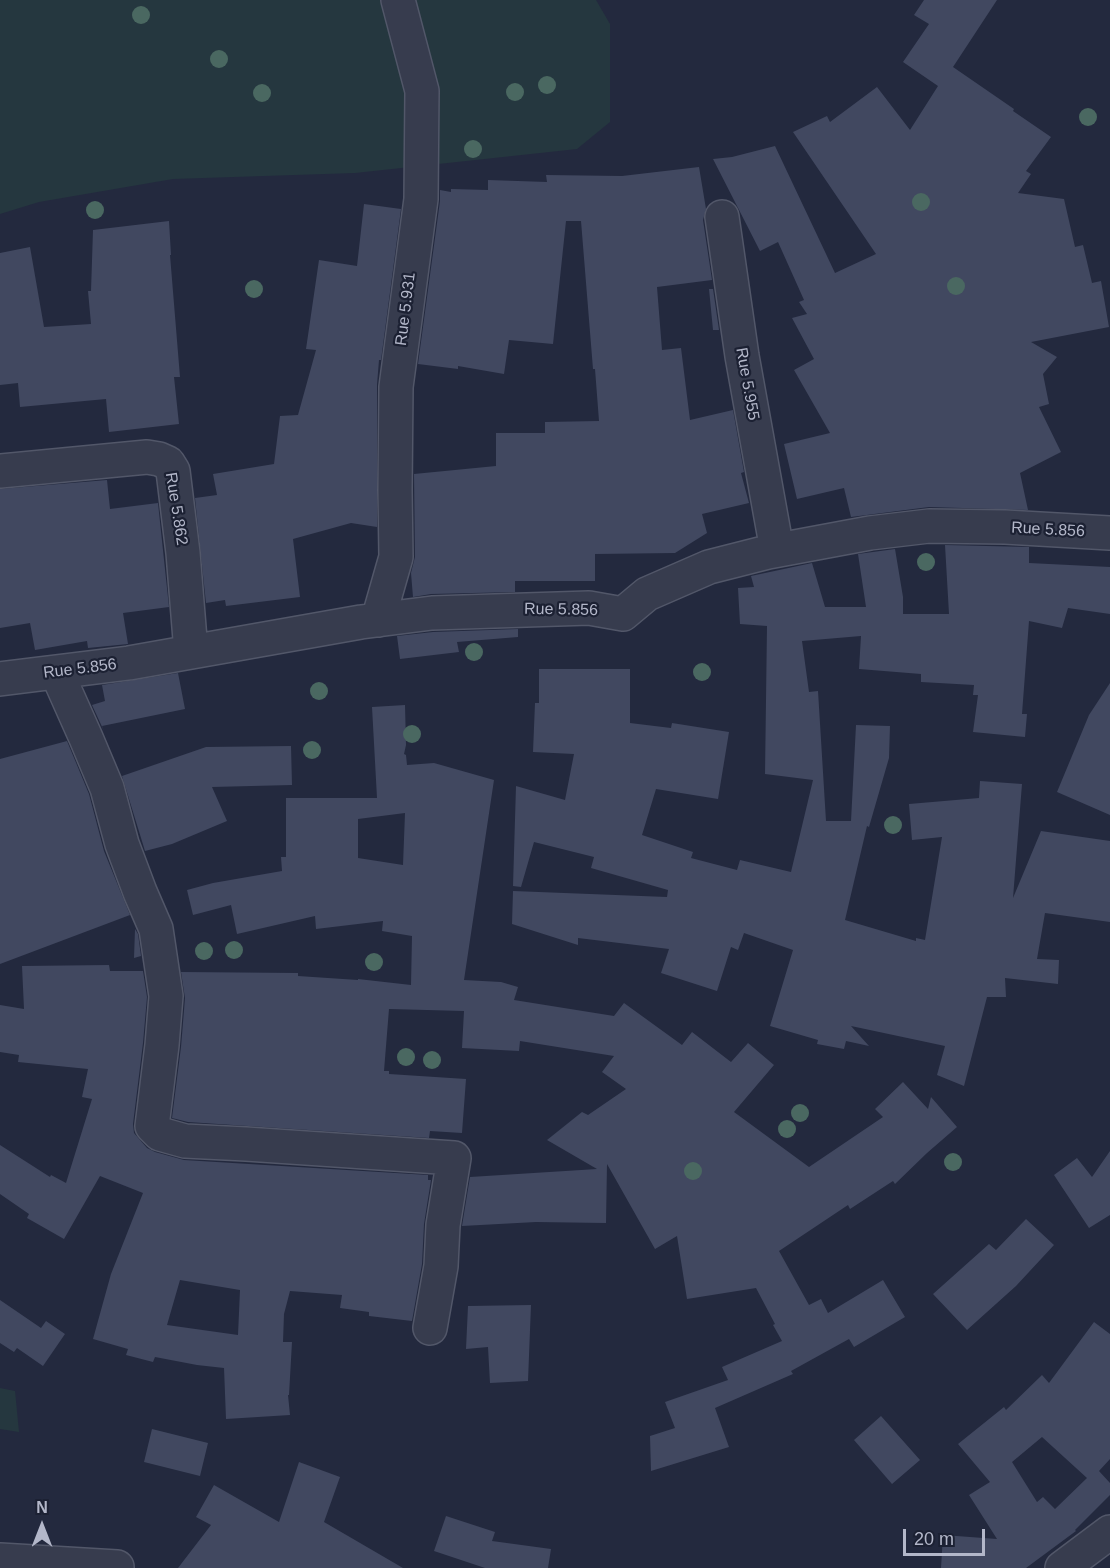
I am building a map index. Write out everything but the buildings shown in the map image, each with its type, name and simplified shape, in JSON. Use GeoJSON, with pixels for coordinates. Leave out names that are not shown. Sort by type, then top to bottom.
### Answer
{"type":"FeatureCollection","features":[{"type":"Feature","properties":{"kind":"street","name":"Rue 5.931"},"geometry":{"type":"LineString","coordinates":[[378,620],[396,557],[396,387],[421,200],[422,91],[398,0]]}},
{"type":"Feature","properties":{"kind":"street","name":"Rue 5.955"},"geometry":{"type":"LineString","coordinates":[[722,217],[742,356],[777,550]]}},
{"type":"Feature","properties":{"kind":"street","name":"Rue 5.862"},"geometry":{"type":"LineString","coordinates":[[0,471],[147,457],[168,463],[172,471],[183,554],[191,652]]}},
{"type":"Feature","properties":{"kind":"street","name":"Rue 5.856"},"geometry":{"type":"LineString","coordinates":[[0,679],[129,663],[378,620],[432,613],[589,608],[623,614],[647,594],[709,567],[777,550],[870,533],[929,526],[1005,527],[1110,533]]}},
{"type":"Feature","properties":{"kind":"street"},"geometry":{"type":"LineString","coordinates":[[57,673],[107,788],[122,844],[156,929],[166,996],[152,1126],[160,1134],[185,1141],[454,1158],[443,1225],[441,1266],[430,1328]]}},
{"type":"Feature","properties":{"kind":"street"},"geometry":{"type":"LineString","coordinates":[[1062,1568],[1110,1532]]}},
{"type":"Feature","properties":{"kind":"street"},"geometry":{"type":"LineString","coordinates":[[0,1560],[117,1567]]}},
{"type":"Feature","properties":{"kind":"shaded area"},"geometry":{"type":"Polygon","coordinates":[[[0,0],[596,0],[610,24],[610,122],[577,149],[355,173],[173,179],[39,202],[0,214],[0,0]]]}},
{"type":"Feature","properties":{"kind":"shaded area"},"geometry":{"type":"Polygon","coordinates":[[[0,1388],[15,1391],[19,1432],[0,1429],[0,1388]]]}}]}
